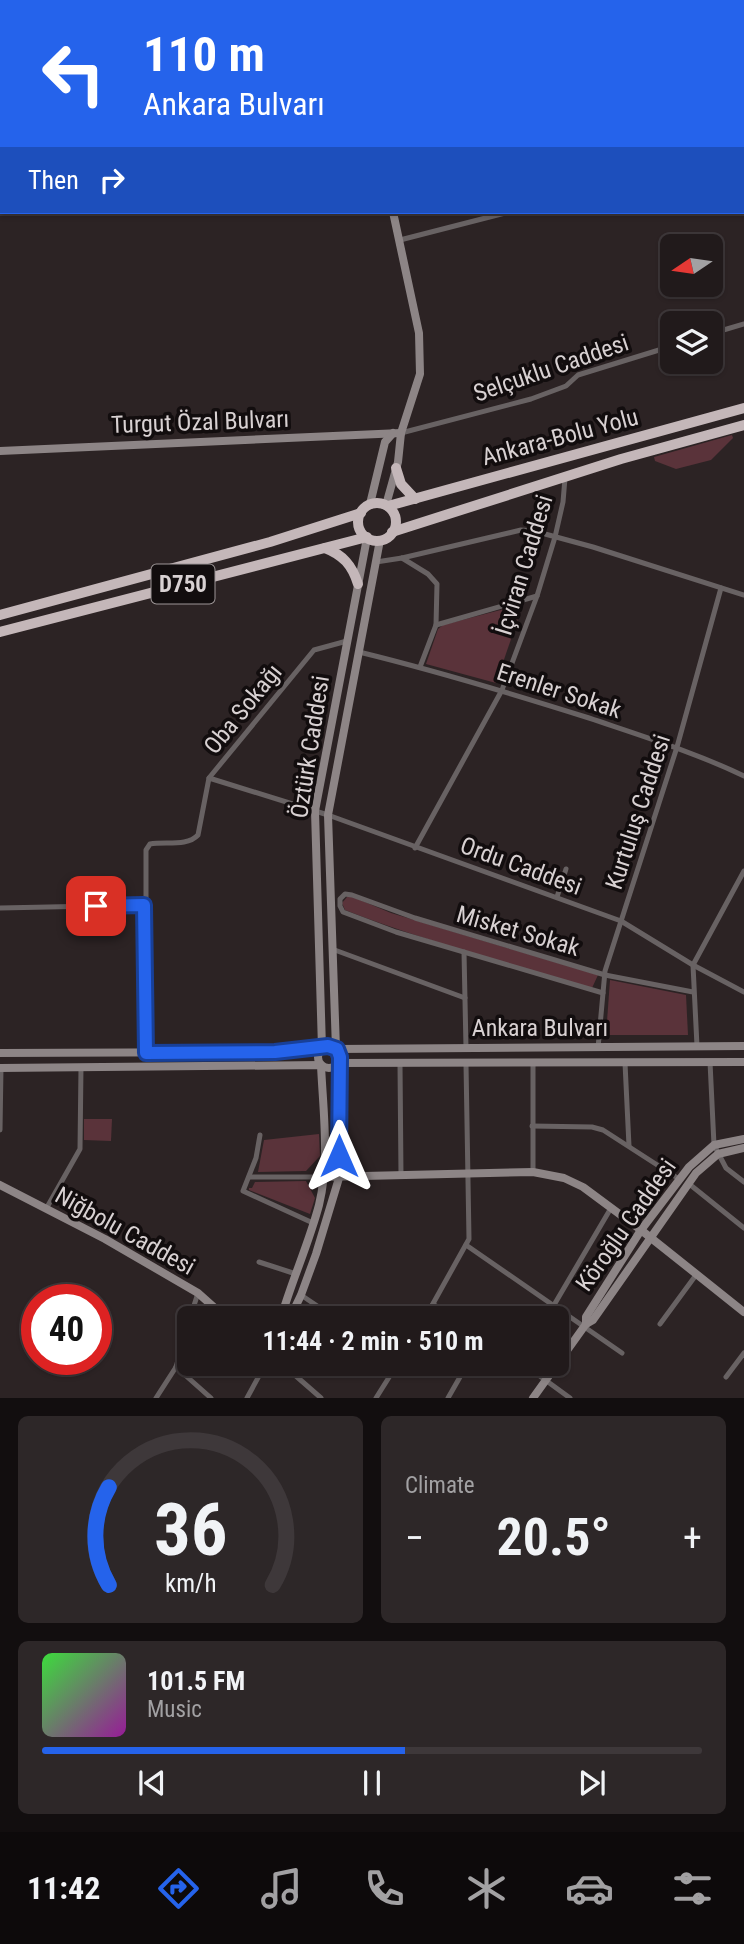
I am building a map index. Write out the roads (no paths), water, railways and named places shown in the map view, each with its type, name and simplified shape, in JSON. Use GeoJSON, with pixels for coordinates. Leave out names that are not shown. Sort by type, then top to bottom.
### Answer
{"type":"FeatureCollection","features":[{"type":"Feature","properties":{"kind":"highway","name":"Ankara-Bolu Yolu"},"geometry":{"type":"LineString","coordinates":[[387,506],[744,408]]}},
{"type":"Feature","properties":{"kind":"highway","name":"Ankara-Bolu Yolu"},"geometry":{"type":"LineString","coordinates":[[392,532],[621,459],[744,425]]}},
{"type":"Feature","properties":{"kind":"highway"},"geometry":{"type":"LineString","coordinates":[[396,468],[401,484],[415,499]]}},
{"type":"Feature","properties":{"kind":"highway"},"geometry":{"type":"LineString","coordinates":[[370,504],[387,506],[395,518],[392,532],[380,540],[367,538],[359,526],[360,513],[370,504]]}},
{"type":"Feature","properties":{"kind":"highway","name":"D750"},"geometry":{"type":"LineString","coordinates":[[0,615],[270,542],[360,513]]}},
{"type":"Feature","properties":{"kind":"highway","name":"D750"},"geometry":{"type":"LineString","coordinates":[[0,632],[367,538]]}},
{"type":"Feature","properties":{"kind":"highway"},"geometry":{"type":"LineString","coordinates":[[324,548],[337,553],[346,561],[358,584]]}},
{"type":"Feature","properties":{"kind":"street"},"geometry":{"type":"LineString","coordinates":[[387,506],[396,468],[397,433],[420,374],[419,333],[394,214]]}},
{"type":"Feature","properties":{"kind":"street"},"geometry":{"type":"LineString","coordinates":[[400,240],[501,214]]}},
{"type":"Feature","properties":{"kind":"street"},"geometry":{"type":"LineString","coordinates":[[723,330],[744,324]]}},
{"type":"Feature","properties":{"kind":"street","name":"Selçuklu Caddesi"},"geometry":{"type":"LineString","coordinates":[[397,433],[531,399],[566,386],[578,375],[660,350]]}},
{"type":"Feature","properties":{"kind":"street"},"geometry":{"type":"LineString","coordinates":[[370,504],[385,442],[397,433]]}},
{"type":"Feature","properties":{"kind":"street","name":"Turgut Özal Bulvarı"},"geometry":{"type":"LineString","coordinates":[[0,451],[397,433]]}},
{"type":"Feature","properties":{"kind":"street","name":"İçviran Caddesi"},"geometry":{"type":"LineString","coordinates":[[415,848],[502,690],[537,596],[555,537],[565,478]]}},
{"type":"Feature","properties":{"kind":"street"},"geometry":{"type":"LineString","coordinates":[[376,562],[508,531],[534,531],[744,595]]}},
{"type":"Feature","properties":{"kind":"street","name":"Öztürk Caddesi"},"geometry":{"type":"LineString","coordinates":[[322,1048],[315,811],[367,538]]}},
{"type":"Feature","properties":{"kind":"street","name":"Öztürk Caddesi"},"geometry":{"type":"LineString","coordinates":[[337,1049],[328,815],[380,540]]}},
{"type":"Feature","properties":{"kind":"street"},"geometry":{"type":"LineString","coordinates":[[402,558],[428,574],[437,584],[436,625],[420,667]]}},
{"type":"Feature","properties":{"kind":"street","name":"Kurtuluş Caddesi"},"geometry":{"type":"LineString","coordinates":[[598,1048],[605,975],[677,747],[721,588]]}},
{"type":"Feature","properties":{"kind":"street"},"geometry":{"type":"LineString","coordinates":[[436,625],[537,596]]}},
{"type":"Feature","properties":{"kind":"street","name":"Oba Sokağı"},"geometry":{"type":"LineString","coordinates":[[144,905],[146,850],[150,844],[188,842],[198,835],[209,778],[314,650],[347,641]]}},
{"type":"Feature","properties":{"kind":"street","name":"Erenler Sokak"},"geometry":{"type":"LineString","coordinates":[[359,652],[502,690],[677,747],[744,776]]}},
{"type":"Feature","properties":{"kind":"street","name":"Ordu Caddesi"},"geometry":{"type":"LineString","coordinates":[[209,778],[328,815],[621,921],[693,965],[744,992]]}},
{"type":"Feature","properties":{"kind":"street"},"geometry":{"type":"LineString","coordinates":[[557,897],[566,869]]}},
{"type":"Feature","properties":{"kind":"street"},"geometry":{"type":"LineString","coordinates":[[696,1046],[693,965],[744,871]]}},
{"type":"Feature","properties":{"kind":"street","name":"Misket Sokak"},"geometry":{"type":"LineString","coordinates":[[464,952],[352,916],[342,910],[340,901],[345,894],[352,895],[415,918],[605,975],[693,992]]}},
{"type":"Feature","properties":{"kind":"street"},"geometry":{"type":"LineString","coordinates":[[0,908],[144,905],[146,1053]]}},
{"type":"Feature","properties":{"kind":"street"},"geometry":{"type":"LineString","coordinates":[[332,949],[465,998]]}},
{"type":"Feature","properties":{"kind":"street"},"geometry":{"type":"LineString","coordinates":[[466,1048],[464,952],[603,993]]}},
{"type":"Feature","properties":{"kind":"street","name":"Ankara Bulvarı"},"geometry":{"type":"LineString","coordinates":[[0,1053],[275,1052],[331,1046],[337,1049],[744,1046]]}},
{"type":"Feature","properties":{"kind":"street"},"geometry":{"type":"LineString","coordinates":[[285,1306],[319,1205],[324,1138],[321,1065],[318,1057],[322,1048]]}},
{"type":"Feature","properties":{"kind":"street"},"geometry":{"type":"LineString","coordinates":[[296,1306],[339,1178],[340,1057],[337,1049]]}},
{"type":"Feature","properties":{"kind":"street"},"geometry":{"type":"LineString","coordinates":[[710,1062],[716,1150],[726,1168],[744,1182]]}},
{"type":"Feature","properties":{"kind":"street","name":"Ankara Bulvarı"},"geometry":{"type":"LineString","coordinates":[[0,1068],[321,1065],[329,1068],[338,1063],[744,1062]]}},
{"type":"Feature","properties":{"kind":"street"},"geometry":{"type":"LineString","coordinates":[[533,1063],[533,1172]]}},
{"type":"Feature","properties":{"kind":"street"},"geometry":{"type":"LineString","coordinates":[[625,1063],[629,1146]]}},
{"type":"Feature","properties":{"kind":"street"},"geometry":{"type":"LineString","coordinates":[[400,1064],[401,1176]]}},
{"type":"Feature","properties":{"kind":"street"},"geometry":{"type":"LineString","coordinates":[[436,1306],[433,1304],[470,1233],[466,1064]]}},
{"type":"Feature","properties":{"kind":"street"},"geometry":{"type":"LineString","coordinates":[[46,1209],[80,1149],[81,1067]]}},
{"type":"Feature","properties":{"kind":"street"},"geometry":{"type":"LineString","coordinates":[[0,1068],[0,1130]]}},
{"type":"Feature","properties":{"kind":"street"},"geometry":{"type":"LineString","coordinates":[[532,1126],[592,1127],[603,1130],[679,1179]]}},
{"type":"Feature","properties":{"kind":"street"},"geometry":{"type":"LineString","coordinates":[[260,1135],[250,1177],[243,1191],[313,1223]]}},
{"type":"Feature","properties":{"kind":"street"},"geometry":{"type":"LineString","coordinates":[[716,1150],[744,1139]]}},
{"type":"Feature","properties":{"kind":"street","name":"Köroğlu Caddesi"},"geometry":{"type":"LineString","coordinates":[[585,1325],[586,1317],[641,1230],[679,1179],[699,1157],[716,1150],[744,1148]]}},
{"type":"Feature","properties":{"kind":"street","name":"Köroğlu Caddesi"},"geometry":{"type":"LineString","coordinates":[[533,1398],[585,1325],[593,1320],[688,1183],[716,1150]]}},
{"type":"Feature","properties":{"kind":"street"},"geometry":{"type":"LineString","coordinates":[[250,1177],[339,1178],[533,1172],[571,1181],[641,1230],[744,1312]]}},
{"type":"Feature","properties":{"kind":"street"},"geometry":{"type":"LineString","coordinates":[[688,1183],[744,1228]]}},
{"type":"Feature","properties":{"kind":"street","name":"Niğbolu Caddesi"},"geometry":{"type":"LineString","coordinates":[[0,1185],[105,1240],[198,1293],[213,1306]]}},
{"type":"Feature","properties":{"kind":"street"},"geometry":{"type":"LineString","coordinates":[[554,1305],[611,1208]]}},
{"type":"Feature","properties":{"kind":"street"},"geometry":{"type":"LineString","coordinates":[[466,1245],[622,1353]]}},
{"type":"Feature","properties":{"kind":"street"},"geometry":{"type":"LineString","coordinates":[[259,1262],[297,1275]]}},
{"type":"Feature","properties":{"kind":"street"},"geometry":{"type":"LineString","coordinates":[[660,1324],[696,1275]]}},
{"type":"Feature","properties":{"kind":"street"},"geometry":{"type":"LineString","coordinates":[[194,1306],[198,1293]]}},
{"type":"Feature","properties":{"kind":"street"},"geometry":{"type":"LineString","coordinates":[[302,1295],[318,1306]]}},
{"type":"Feature","properties":{"kind":"street"},"geometry":{"type":"LineString","coordinates":[[726,1377],[744,1353]]}},
{"type":"Feature","properties":{"kind":"street"},"geometry":{"type":"LineString","coordinates":[[156,1398],[177,1364]]}},
{"type":"Feature","properties":{"kind":"street"},"geometry":{"type":"LineString","coordinates":[[176,1367],[211,1398]]}},
{"type":"Feature","properties":{"kind":"street"},"geometry":{"type":"LineString","coordinates":[[247,1398],[259,1376]]}},
{"type":"Feature","properties":{"kind":"street"},"geometry":{"type":"LineString","coordinates":[[296,1376],[321,1398]]}},
{"type":"Feature","properties":{"kind":"street"},"geometry":{"type":"LineString","coordinates":[[376,1398],[390,1376]]}},
{"type":"Feature","properties":{"kind":"street"},"geometry":{"type":"LineString","coordinates":[[448,1398],[461,1376]]}},
{"type":"Feature","properties":{"kind":"street"},"geometry":{"type":"LineString","coordinates":[[540,1376],[570,1398]]}}]}
